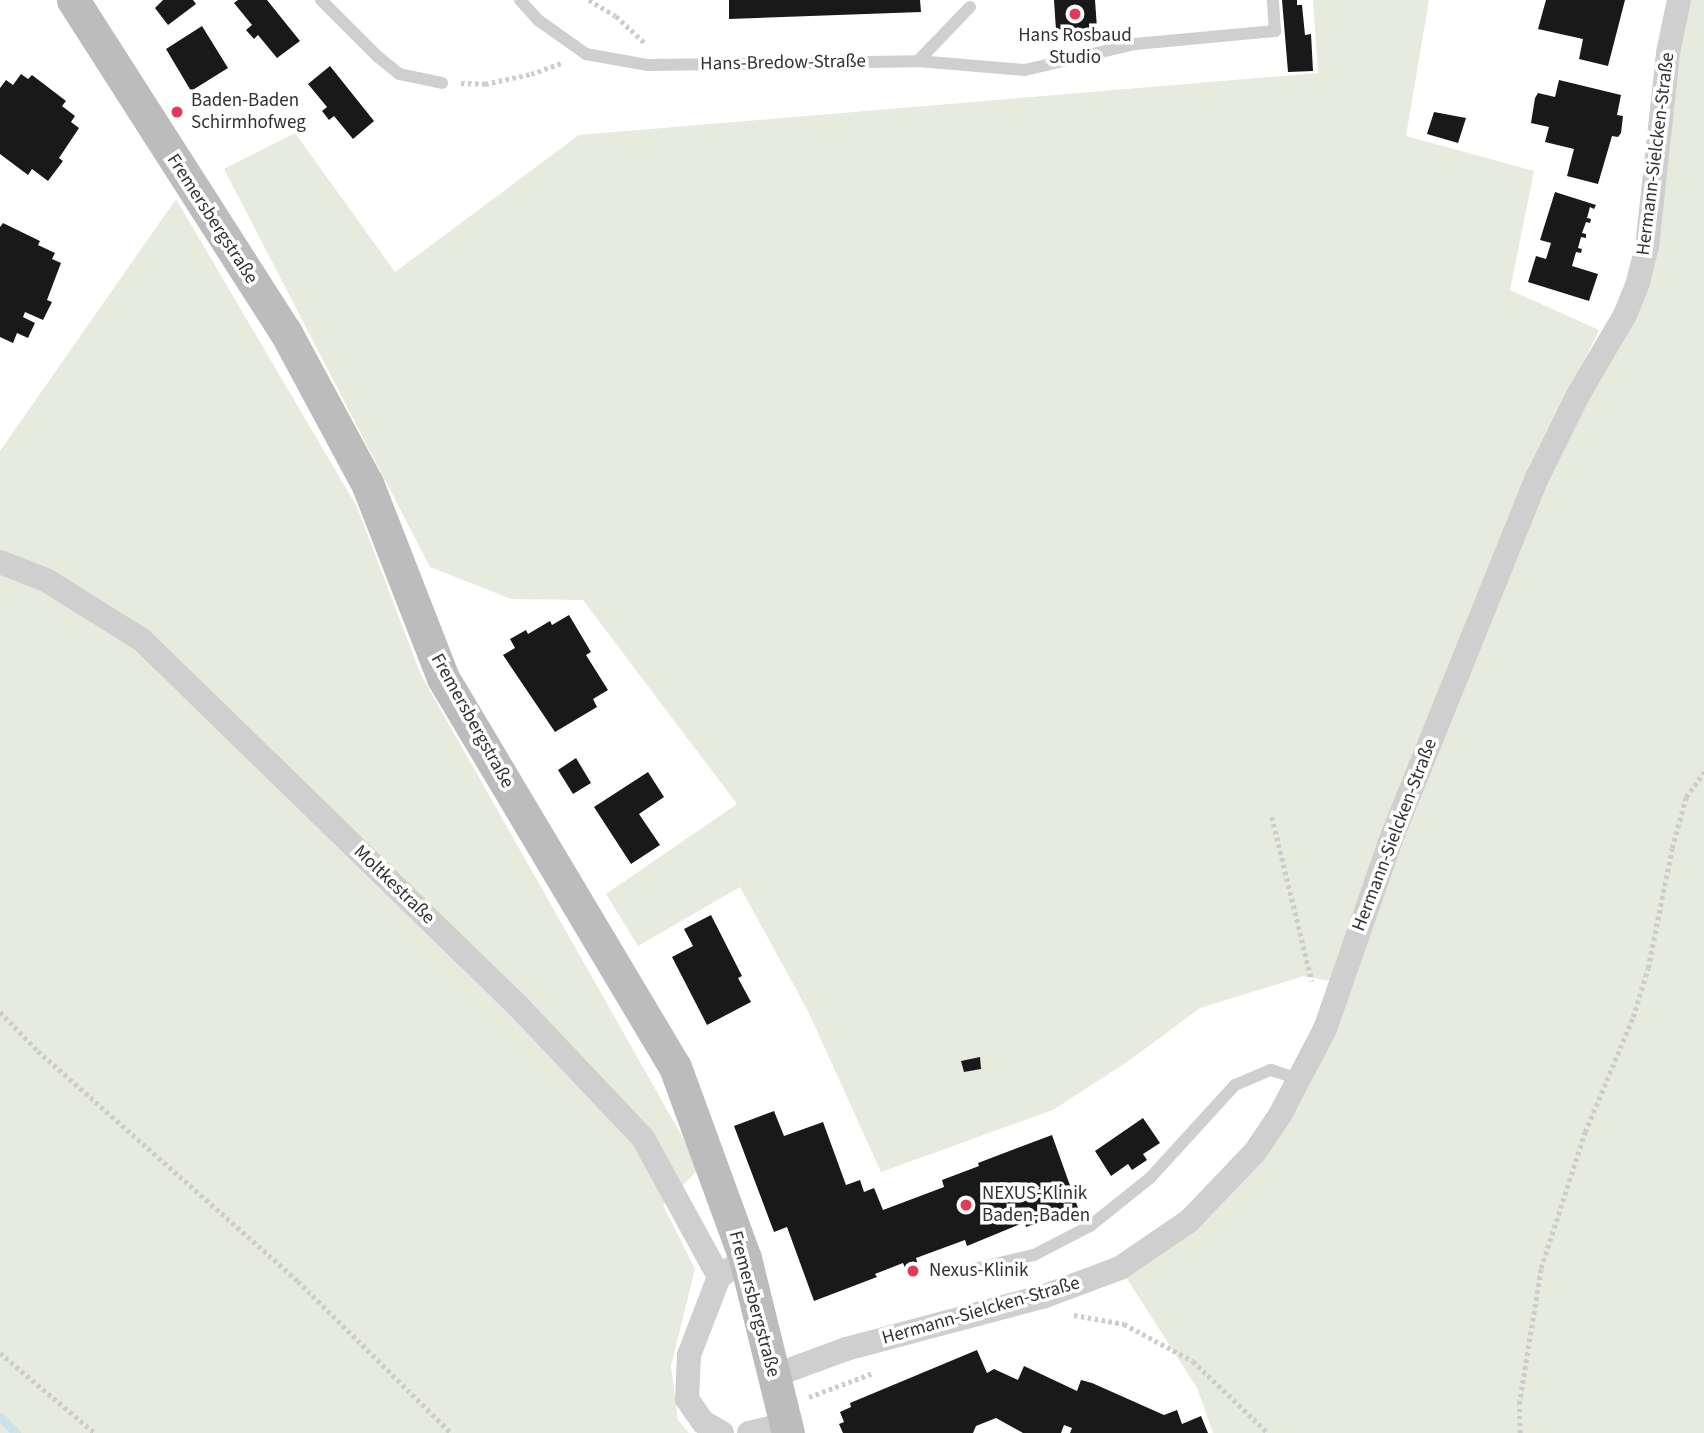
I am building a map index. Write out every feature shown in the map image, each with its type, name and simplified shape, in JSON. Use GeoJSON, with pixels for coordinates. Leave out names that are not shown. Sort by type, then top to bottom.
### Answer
{"type":"FeatureCollection","features":[{"type":"Feature","properties":{"kind":"main road","name":"Fremersbergstraße"},"geometry":{"type":"LineString","coordinates":[[73,0],[285,331],[336,421],[367,483],[443,678],[675,1067],[745,1258],[787,1429]]}},
{"type":"Feature","properties":{"kind":"street","name":"Hermann-Sielcken-Straße"},"geometry":{"type":"LineString","coordinates":[[773,1376],[846,1349],[1045,1296],[1120,1268],[1189,1221],[1255,1152],[1299,1079],[1325,1029],[1393,834],[1502,563],[1572,407],[1625,315],[1639,282],[1647,247],[1668,53],[1679,0]]}},
{"type":"Feature","properties":{"kind":"street","name":"Moltkestraße"},"geometry":{"type":"LineString","coordinates":[[0,562],[46,580],[142,640],[519,1007],[643,1138],[719,1277]]}},
{"type":"Feature","properties":{"kind":"street"},"geometry":{"type":"LineString","coordinates":[[722,1433],[704,1422],[687,1399],[690,1355],[719,1277],[745,1258]]}},
{"type":"Feature","properties":{"kind":"street"},"geometry":{"type":"LineString","coordinates":[[749,1433],[787,1429]]}},
{"type":"Feature","properties":{"kind":"lane"},"geometry":{"type":"LineString","coordinates":[[321,0],[399,74],[442,83]]}},
{"type":"Feature","properties":{"kind":"lane"},"geometry":{"type":"LineString","coordinates":[[520,0],[538,20],[586,54]]}},
{"type":"Feature","properties":{"kind":"lane","name":"Hans-Bredow-Straße"},"geometry":{"type":"LineString","coordinates":[[586,54],[648,65],[918,61],[1024,71],[1135,44],[1275,31],[1273,0]]}},
{"type":"Feature","properties":{"kind":"lane"},"geometry":{"type":"LineString","coordinates":[[918,61],[970,7]]}},
{"type":"Feature","properties":{"kind":"lane"},"geometry":{"type":"LineString","coordinates":[[965,1271],[1034,1255],[1090,1226],[1150,1178],[1234,1085],[1271,1070],[1299,1079]]}},
{"type":"Feature","properties":{"kind":"path"},"geometry":{"type":"LineString","coordinates":[[589,0],[635,31],[654,52]]}},
{"type":"Feature","properties":{"kind":"path"},"geometry":{"type":"LineString","coordinates":[[442,83],[485,84],[531,74],[586,54]]}},
{"type":"Feature","properties":{"kind":"path"},"geometry":{"type":"LineString","coordinates":[[1520,1433],[1519,1404],[1541,1268],[1586,1132],[1633,1017],[1648,968],[1672,848],[1686,797],[1704,772]]}},
{"type":"Feature","properties":{"kind":"path"},"geometry":{"type":"LineString","coordinates":[[1272,817],[1325,1029]]}},
{"type":"Feature","properties":{"kind":"path"},"geometry":{"type":"LineString","coordinates":[[0,1012],[38,1051],[298,1281],[451,1433]]}},
{"type":"Feature","properties":{"kind":"path"},"geometry":{"type":"LineString","coordinates":[[1071,1314],[1124,1324],[1193,1361],[1268,1433]]}},
{"type":"Feature","properties":{"kind":"path"},"geometry":{"type":"LineString","coordinates":[[0,1353],[94,1433]]}},
{"type":"Feature","properties":{"kind":"shaded area"},"geometry":{"type":"Polygon","coordinates":[[[1313,0],[1429,0],[1406,136],[1534,171],[1510,290],[1599,330],[1570,390],[1625,315],[1679,0],[1704,0],[1704,1433],[1213,1433],[1197,1388],[1120,1268],[1255,1152],[1341,983],[1304,976],[1200,1008],[1130,1060],[1053,1110],[881,1172],[808,1011],[740,887],[638,946],[606,894],[737,804],[583,600],[511,599],[430,567],[224,169],[295,133],[395,272],[579,135],[1318,73],[1313,0]]]}},
{"type":"Feature","properties":{"kind":"shaded area"},"geometry":{"type":"Polygon","coordinates":[[[176,199],[357,507],[421,675],[700,1168],[663,1205],[695,1269],[671,1366],[678,1420],[689,1433],[0,1433],[0,451],[176,199]]]}},
{"type":"Feature","properties":{"kind":"building"},"geometry":{"type":"Polygon","coordinates":[[[163,0],[193,0],[196,4],[168,25],[155,8],[163,0]]]}},
{"type":"Feature","properties":{"kind":"building"},"geometry":{"type":"Polygon","coordinates":[[[238,0],[267,0],[300,41],[277,58],[258,35],[254,39],[246,30],[252,25],[234,3],[238,0]]]}},
{"type":"Feature","properties":{"kind":"building"},"geometry":{"type":"Polygon","coordinates":[[[729,0],[920,0],[921,12],[729,19],[729,0]]]}},
{"type":"Feature","properties":{"kind":"building","name":"Hans Rosbaud Studio"},"geometry":{"type":"Polygon","coordinates":[[[1054,0],[1095,0],[1097,28],[1056,30],[1054,0]]]}},
{"type":"Feature","properties":{"kind":"building"},"geometry":{"type":"Polygon","coordinates":[[[1282,0],[1297,0],[1297,5],[1302,5],[1305,35],[1311,34],[1313,71],[1288,72],[1282,0]]]}},
{"type":"Feature","properties":{"kind":"building"},"geometry":{"type":"Polygon","coordinates":[[[1546,0],[1625,0],[1608,66],[1579,59],[1583,39],[1538,29],[1546,0]]]}},
{"type":"Feature","properties":{"kind":"building"},"geometry":{"type":"Polygon","coordinates":[[[202,26],[228,68],[191,91],[166,49],[202,26]]]}},
{"type":"Feature","properties":{"kind":"building"},"geometry":{"type":"Polygon","coordinates":[[[330,66],[374,121],[353,139],[334,116],[329,120],[322,111],[327,107],[308,84],[330,66]]]}},
{"type":"Feature","properties":{"kind":"building"},"geometry":{"type":"Polygon","coordinates":[[[21,74],[28,79],[32,75],[66,101],[62,106],[75,116],[71,122],[79,128],[59,158],[63,161],[48,181],[32,169],[28,175],[0,154],[0,88],[6,80],[13,85],[21,74]]]}},
{"type":"Feature","properties":{"kind":"building"},"geometry":{"type":"Polygon","coordinates":[[[1559,80],[1621,95],[1617,115],[1623,116],[1621,133],[1618,137],[1612,136],[1598,184],[1567,176],[1574,149],[1545,142],[1549,127],[1531,123],[1538,93],[1555,97],[1559,80]]]}},
{"type":"Feature","properties":{"kind":"building"},"geometry":{"type":"Polygon","coordinates":[[[1434,112],[1466,118],[1458,143],[1427,134],[1434,112]]]}},
{"type":"Feature","properties":{"kind":"building"},"geometry":{"type":"Polygon","coordinates":[[[1555,192],[1596,205],[1594,209],[1590,207],[1587,218],[1591,219],[1590,223],[1586,222],[1582,233],[1586,234],[1586,238],[1581,237],[1578,248],[1582,249],[1581,253],[1576,252],[1572,266],[1598,274],[1589,301],[1528,282],[1536,256],[1546,259],[1551,243],[1540,240],[1555,192]]]}},
{"type":"Feature","properties":{"kind":"building"},"geometry":{"type":"Polygon","coordinates":[[[3,223],[40,241],[38,245],[55,253],[52,259],[61,263],[47,300],[52,302],[43,320],[25,312],[23,317],[35,323],[28,338],[17,333],[13,343],[0,337],[0,227],[3,223]]]}},
{"type":"Feature","properties":{"kind":"building"},"geometry":{"type":"Polygon","coordinates":[[[569,615],[591,652],[586,655],[608,690],[593,699],[597,707],[555,732],[503,655],[515,648],[510,639],[526,630],[528,634],[550,621],[552,625],[569,615]]]}},
{"type":"Feature","properties":{"kind":"building"},"geometry":{"type":"Polygon","coordinates":[[[576,758],[591,783],[573,794],[558,770],[576,758]]]}},
{"type":"Feature","properties":{"kind":"building"},"geometry":{"type":"Polygon","coordinates":[[[648,772],[664,797],[639,814],[660,845],[631,864],[594,807],[648,772]]]}},
{"type":"Feature","properties":{"kind":"building"},"geometry":{"type":"Polygon","coordinates":[[[711,915],[742,976],[738,978],[751,1002],[707,1025],[672,957],[693,946],[684,929],[711,915]]]}},
{"type":"Feature","properties":{"kind":"building"},"geometry":{"type":"Polygon","coordinates":[[[980,1057],[981,1069],[964,1072],[961,1061],[980,1057]]]}},
{"type":"Feature","properties":{"kind":"building"},"geometry":{"type":"Polygon","coordinates":[[[774,1111],[784,1136],[823,1122],[846,1185],[860,1180],[864,1192],[874,1188],[883,1210],[944,1187],[942,1180],[979,1166],[978,1163],[1052,1135],[1078,1208],[1026,1227],[1025,1222],[967,1246],[965,1240],[916,1258],[919,1269],[907,1273],[903,1263],[875,1274],[877,1277],[814,1301],[787,1227],[774,1232],[734,1126],[774,1111]]]}},
{"type":"Feature","properties":{"kind":"building"},"geometry":{"type":"Polygon","coordinates":[[[1143,1118],[1160,1143],[1143,1154],[1147,1160],[1132,1170],[1128,1164],[1111,1176],[1095,1151],[1143,1118]]]}},
{"type":"Feature","properties":{"kind":"building"},"geometry":{"type":"Polygon","coordinates":[[[977,1350],[987,1373],[994,1369],[1018,1380],[1024,1366],[1077,1391],[1081,1380],[1164,1415],[1177,1410],[1182,1424],[1201,1416],[1208,1433],[1070,1433],[1072,1428],[1064,1425],[1061,1433],[1023,1433],[996,1418],[976,1426],[973,1433],[843,1433],[839,1424],[844,1422],[840,1412],[851,1407],[850,1403],[977,1350]]]}},
{"type":"Feature","properties":{"kind":"waterway"},"geometry":{"type":"LineString","coordinates":[[0,1417],[16,1433]]}},
{"type":"Feature","properties":{"kind":"place","name":"Hans Rosbaud Studio"},"geometry":{"type":"Point","coordinates":[1075,14]}},
{"type":"Feature","properties":{"kind":"place","name":"Baden-Baden Schirmhofweg"},"geometry":{"type":"Point","coordinates":[177,112]}},
{"type":"Feature","properties":{"kind":"place","name":"NEXUS-Klinik Baden-Baden"},"geometry":{"type":"Point","coordinates":[966,1205]}},
{"type":"Feature","properties":{"kind":"place","name":"Nexus-Klinik"},"geometry":{"type":"Point","coordinates":[913,1271]}}]}
